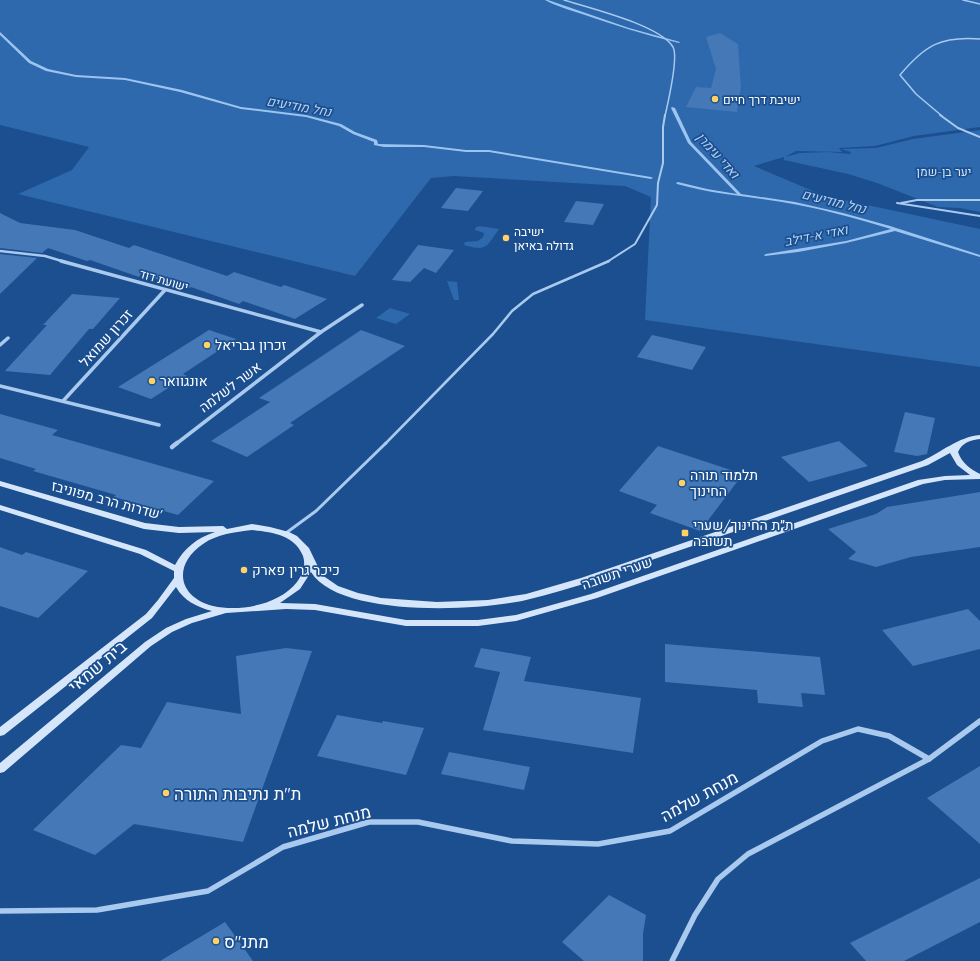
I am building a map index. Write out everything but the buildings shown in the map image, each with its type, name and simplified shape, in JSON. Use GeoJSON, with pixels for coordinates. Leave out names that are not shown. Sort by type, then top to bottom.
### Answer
{"type":"FeatureCollection","features":[{"type":"Feature","properties":{"kind":"street","name":"ישועת דוד"},"geometry":{"type":"LineString","coordinates":[[0,251],[45,256],[321,332]]}},
{"type":"Feature","properties":{"kind":"street","name":"זכרון שמואל"},"geometry":{"type":"LineString","coordinates":[[63,401],[164,290]]}},
{"type":"Feature","properties":{"kind":"street","name":"אשר לשלמה"},"geometry":{"type":"LineString","coordinates":[[172,447],[321,332],[362,305]]}},
{"type":"Feature","properties":{"kind":"street"},"geometry":{"type":"LineString","coordinates":[[0,345],[8,338]]}},
{"type":"Feature","properties":{"kind":"street"},"geometry":{"type":"LineString","coordinates":[[0,386],[159,425]]}},
{"type":"Feature","properties":{"kind":"street","name":"שערי תשובה"},"geometry":{"type":"LineString","coordinates":[[306,550],[318,576],[334,588],[358,596],[411,605],[476,605],[508,601],[581,581],[925,463],[938,457],[965,439],[980,436]]}},
{"type":"Feature","properties":{"kind":"street"},"geometry":{"type":"LineString","coordinates":[[957,445],[954,452],[957,461],[966,470],[980,477]]}},
{"type":"Feature","properties":{"kind":"street","name":"שערי תשובה"},"geometry":{"type":"LineString","coordinates":[[252,609],[286,606],[315,607],[406,623],[478,623],[516,618],[594,596],[921,482],[945,478],[980,477]]}},
{"type":"Feature","properties":{"kind":"street","name":"שדרות הרב מפוניבז'"},"geometry":{"type":"LineString","coordinates":[[0,483],[144,526],[179,530],[234,529]]}},
{"type":"Feature","properties":{"kind":"street"},"geometry":{"type":"LineString","coordinates":[[0,507],[143,552],[178,574]]}},
{"type":"Feature","properties":{"kind":"street"},"geometry":{"type":"LineString","coordinates":[[252,527],[270,528],[286,533],[298,540],[306,550],[309,564],[305,578],[293,591],[274,602],[252,609],[226,610],[208,607],[192,600],[182,590],[178,574],[184,556],[196,544],[214,535],[234,529],[252,527]]}},
{"type":"Feature","properties":{"kind":"street","name":"בית שמאי"},"geometry":{"type":"LineString","coordinates":[[0,732],[149,616],[161,602],[178,574]]}},
{"type":"Feature","properties":{"kind":"street","name":"בית שמאי"},"geometry":{"type":"LineString","coordinates":[[0,769],[148,644],[170,630],[189,621],[226,610]]}},
{"type":"Feature","properties":{"kind":"street"},"geometry":{"type":"LineString","coordinates":[[672,961],[695,915],[718,878],[748,854],[929,759],[980,721]]}},
{"type":"Feature","properties":{"kind":"street","name":"מנחת שלמה"},"geometry":{"type":"LineString","coordinates":[[0,911],[97,910],[208,891],[283,847],[369,822],[418,822],[512,841],[598,844],[670,831],[822,741],[858,729],[889,736],[929,759]]}},
{"type":"Feature","properties":{"kind":"lane"},"geometry":{"type":"LineString","coordinates":[[286,533],[316,511],[418,412],[466,360],[493,334],[512,311],[533,294],[608,261],[635,244],[657,205],[658,183],[663,163],[663,127],[675,64],[673,47],[659,34],[638,23],[564,0]]}},
{"type":"Feature","properties":{"kind":"lane"},"geometry":{"type":"LineString","coordinates":[[963,0],[980,4]]}},
{"type":"Feature","properties":{"kind":"lane"},"geometry":{"type":"LineString","coordinates":[[980,39],[950,38],[940,40],[910,62],[900,75],[903,81],[915,93],[951,124],[980,137]]}},
{"type":"Feature","properties":{"kind":"lane"},"geometry":{"type":"LineString","coordinates":[[980,200],[917,200],[897,203],[980,216]]}},
{"type":"Feature","properties":{"kind":"green space","name":"יער בן-שמן"},"geometry":{"type":"Polygon","coordinates":[[[0,0],[980,0],[980,127],[914,136],[875,146],[839,148],[842,152],[796,151],[785,157],[800,153],[828,152],[850,154],[851,152],[841,149],[876,148],[913,139],[980,130],[980,212],[960,208],[938,207],[877,183],[848,174],[784,160],[784,157],[754,166],[825,196],[980,229],[980,367],[645,320],[651,197],[625,186],[454,176],[431,178],[355,276],[18,194],[72,170],[89,147],[0,125],[0,0]]]}},
{"type":"Feature","properties":{"kind":"green space"},"geometry":{"type":"Polygon","coordinates":[[[479,226],[499,229],[488,244],[482,248],[464,245],[465,242],[478,241],[483,237],[484,233],[475,230],[475,228],[479,226]]]}},
{"type":"Feature","properties":{"kind":"green space"},"geometry":{"type":"Polygon","coordinates":[[[447,281],[457,282],[459,300],[454,300],[447,281]]]}},
{"type":"Feature","properties":{"kind":"green space"},"geometry":{"type":"Polygon","coordinates":[[[390,308],[410,314],[396,324],[376,318],[390,308]]]}},
{"type":"Feature","properties":{"kind":"waterway","name":"ואדי עימרן"},"geometry":{"type":"LineString","coordinates":[[546,0],[628,29],[679,42]]}},
{"type":"Feature","properties":{"kind":"waterway","name":"נחל מודיעים"},"geometry":{"type":"LineString","coordinates":[[0,33],[30,62],[47,70],[76,76],[125,79],[181,91],[241,108],[306,116],[340,125],[354,133],[376,141],[376,145],[424,146],[466,151],[489,151],[651,178]]}},
{"type":"Feature","properties":{"kind":"waterway","name":"ואדי עימרן"},"geometry":{"type":"LineString","coordinates":[[673,108],[689,142],[739,194]]}},
{"type":"Feature","properties":{"kind":"waterway","name":"נחל מודיעים"},"geometry":{"type":"LineString","coordinates":[[678,183],[721,193],[781,200],[819,208],[888,227],[980,256]]}},
{"type":"Feature","properties":{"kind":"waterway","name":"ואדי א-דילב"},"geometry":{"type":"LineString","coordinates":[[766,255],[846,242],[893,230]]}},
{"type":"Feature","properties":{"kind":"place","name":"ישיבת דרך חיים"},"geometry":{"type":"Point","coordinates":[715,99]}},
{"type":"Feature","properties":{"kind":"place","name":"ישיבה גדולה באיאן"},"geometry":{"type":"Point","coordinates":[506,238]}},
{"type":"Feature","properties":{"kind":"place","name":"זכרון גבריאל"},"geometry":{"type":"Point","coordinates":[207,345]}},
{"type":"Feature","properties":{"kind":"place","name":"אונגוואר"},"geometry":{"type":"Point","coordinates":[152,381]}},
{"type":"Feature","properties":{"kind":"place","name":"תלמוד תורה החינוך"},"geometry":{"type":"Point","coordinates":[682,483]}},
{"type":"Feature","properties":{"kind":"place","name":"ת״ת החינוך/שערי תשובה"},"geometry":{"type":"Point","coordinates":[685,533]}},
{"type":"Feature","properties":{"kind":"place","name":"כיכר גרין פארק"},"geometry":{"type":"Point","coordinates":[244,570]}},
{"type":"Feature","properties":{"kind":"place","name":"ת\"ת נתיבות התורה"},"geometry":{"type":"Point","coordinates":[166,793]}},
{"type":"Feature","properties":{"kind":"place","name":"מתנ\"ס"},"geometry":{"type":"Point","coordinates":[216,941]}}]}
